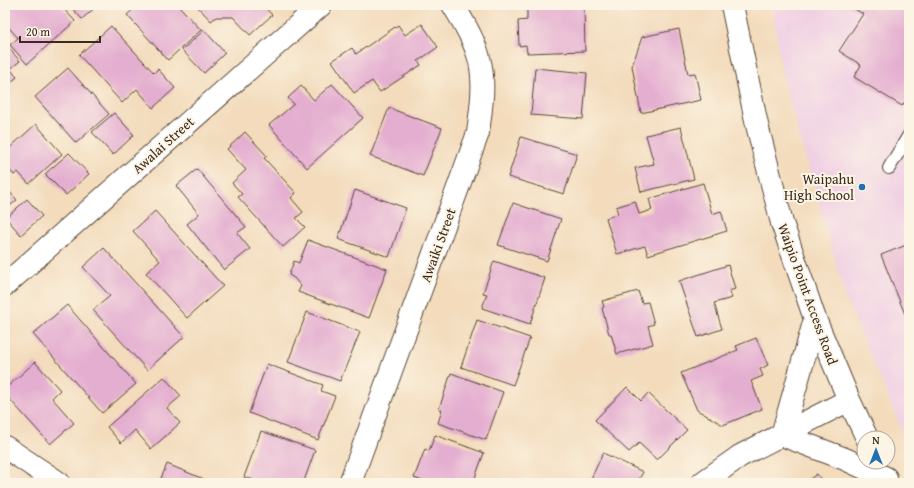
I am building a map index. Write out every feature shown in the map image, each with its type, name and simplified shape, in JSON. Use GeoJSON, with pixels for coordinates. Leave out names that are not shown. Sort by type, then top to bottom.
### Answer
{"type":"FeatureCollection","features":[{"type":"Feature","properties":{"kind":"street","name":"Awalai Street"},"geometry":{"type":"LineString","coordinates":[[5,285],[321,5]]}},
{"type":"Feature","properties":{"kind":"street","name":"Awaiki Street"},"geometry":{"type":"LineString","coordinates":[[350,483],[478,133],[484,80],[481,59],[471,33],[453,5]]}},
{"type":"Feature","properties":{"kind":"street","name":"Waipio Point Access Road"},"geometry":{"type":"LineString","coordinates":[[732,5],[757,125],[782,223],[815,319],[863,430]]}},
{"type":"Feature","properties":{"kind":"street"},"geometry":{"type":"LineString","coordinates":[[782,435],[815,319]]}},
{"type":"Feature","properties":{"kind":"street"},"geometry":{"type":"LineString","coordinates":[[702,483],[740,456],[849,400]]}},
{"type":"Feature","properties":{"kind":"street"},"geometry":{"type":"LineString","coordinates":[[782,435],[884,474]]}},
{"type":"Feature","properties":{"kind":"street"},"geometry":{"type":"LineString","coordinates":[[5,447],[59,483]]}},
{"type":"Feature","properties":{"kind":"lane"},"geometry":{"type":"LineString","coordinates":[[889,168],[909,135]]}},
{"type":"Feature","properties":{"kind":"shaded area","name":"Waipahu High School"},"geometry":{"type":"Polygon","coordinates":[[[772,5],[909,5],[909,446],[846,299],[782,74],[772,5]]]}},
{"type":"Feature","properties":{"kind":"building"},"geometry":{"type":"Polygon","coordinates":[[[6,5],[60,5],[75,21],[27,64],[10,45],[18,38],[5,23],[6,5]]]}},
{"type":"Feature","properties":{"kind":"building"},"geometry":{"type":"Polygon","coordinates":[[[69,5],[98,5],[82,19],[69,5]]]}},
{"type":"Feature","properties":{"kind":"building"},"geometry":{"type":"Polygon","coordinates":[[[138,5],[178,5],[201,30],[168,60],[127,15],[138,5]]]}},
{"type":"Feature","properties":{"kind":"building"},"geometry":{"type":"Polygon","coordinates":[[[196,5],[263,5],[272,15],[250,35],[233,17],[216,17],[211,21],[196,5]]]}},
{"type":"Feature","properties":{"kind":"building"},"geometry":{"type":"Polygon","coordinates":[[[527,5],[584,5],[585,51],[527,53],[526,45],[519,46],[518,21],[527,20],[527,5]]]}},
{"type":"Feature","properties":{"kind":"building"},"geometry":{"type":"Polygon","coordinates":[[[848,5],[909,5],[909,95],[902,106],[854,77],[861,65],[839,51],[863,14],[848,5]]]}},
{"type":"Feature","properties":{"kind":"building"},"geometry":{"type":"Polygon","coordinates":[[[422,24],[438,47],[418,61],[421,65],[380,92],[372,81],[354,93],[332,61],[352,48],[356,54],[398,25],[405,35],[422,24]]]}},
{"type":"Feature","properties":{"kind":"building"},"geometry":{"type":"Polygon","coordinates":[[[111,26],[154,73],[158,69],[175,88],[153,108],[137,89],[122,103],[79,55],[111,26]]]}},
{"type":"Feature","properties":{"kind":"building"},"geometry":{"type":"Polygon","coordinates":[[[679,29],[688,74],[695,73],[701,100],[641,113],[632,66],[642,37],[679,29]]]}},
{"type":"Feature","properties":{"kind":"building"},"geometry":{"type":"Polygon","coordinates":[[[204,30],[225,53],[204,73],[182,50],[204,30]]]}},
{"type":"Feature","properties":{"kind":"building"},"geometry":{"type":"Polygon","coordinates":[[[5,44],[20,61],[10,69],[17,77],[5,87],[5,44]]]}},
{"type":"Feature","properties":{"kind":"building"},"geometry":{"type":"Polygon","coordinates":[[[68,68],[109,114],[76,143],[35,97],[68,68]]]}},
{"type":"Feature","properties":{"kind":"building"},"geometry":{"type":"Polygon","coordinates":[[[535,68],[587,73],[583,119],[531,115],[535,68]]]}},
{"type":"Feature","properties":{"kind":"building"},"geometry":{"type":"Polygon","coordinates":[[[332,84],[363,118],[307,168],[269,125],[294,104],[288,98],[301,86],[314,100],[332,84]]]}},
{"type":"Feature","properties":{"kind":"building"},"geometry":{"type":"Polygon","coordinates":[[[389,108],[442,128],[423,176],[370,156],[389,108]]]}},
{"type":"Feature","properties":{"kind":"building"},"geometry":{"type":"Polygon","coordinates":[[[114,113],[134,135],[113,155],[92,132],[114,113]]]}},
{"type":"Feature","properties":{"kind":"building"},"geometry":{"type":"Polygon","coordinates":[[[36,124],[62,154],[29,184],[18,172],[14,175],[5,165],[5,152],[36,124]]]}},
{"type":"Feature","properties":{"kind":"building"},"geometry":{"type":"Polygon","coordinates":[[[681,127],[694,179],[641,192],[635,168],[654,164],[646,135],[681,127]]]}},
{"type":"Feature","properties":{"kind":"building"},"geometry":{"type":"Polygon","coordinates":[[[245,132],[267,156],[264,158],[296,193],[291,198],[303,212],[296,218],[305,227],[283,247],[238,197],[242,194],[232,183],[246,170],[227,149],[245,132]]]}},
{"type":"Feature","properties":{"kind":"building"},"geometry":{"type":"Polygon","coordinates":[[[521,137],[577,154],[564,194],[508,177],[521,137]]]}},
{"type":"Feature","properties":{"kind":"building"},"geometry":{"type":"Polygon","coordinates":[[[69,153],[89,174],[66,195],[45,174],[69,153]]]}},
{"type":"Feature","properties":{"kind":"building"},"geometry":{"type":"Polygon","coordinates":[[[197,169],[246,227],[237,233],[250,249],[224,270],[187,224],[199,214],[176,186],[197,169]]]}},
{"type":"Feature","properties":{"kind":"building"},"geometry":{"type":"Polygon","coordinates":[[[703,183],[712,214],[721,211],[727,231],[648,255],[645,246],[617,254],[606,218],[618,214],[616,207],[635,201],[639,214],[652,210],[649,199],[703,183]]]}},
{"type":"Feature","properties":{"kind":"building"},"geometry":{"type":"Polygon","coordinates":[[[5,187],[17,200],[5,210],[5,187]]]}},
{"type":"Feature","properties":{"kind":"building"},"geometry":{"type":"Polygon","coordinates":[[[355,190],[406,208],[389,257],[338,239],[355,190]]]}},
{"type":"Feature","properties":{"kind":"building"},"geometry":{"type":"Polygon","coordinates":[[[27,199],[42,216],[21,235],[6,218],[27,199]]]}},
{"type":"Feature","properties":{"kind":"building"},"geometry":{"type":"Polygon","coordinates":[[[513,203],[561,219],[547,261],[498,245],[513,203]]]}},
{"type":"Feature","properties":{"kind":"building"},"geometry":{"type":"Polygon","coordinates":[[[155,211],[223,286],[187,318],[146,273],[160,261],[133,231],[155,211]]]}},
{"type":"Feature","properties":{"kind":"building"},"geometry":{"type":"Polygon","coordinates":[[[308,240],[387,269],[369,318],[298,292],[301,286],[289,275],[294,261],[299,263],[308,240]]]}},
{"type":"Feature","properties":{"kind":"building"},"geometry":{"type":"Polygon","coordinates":[[[909,244],[909,324],[881,255],[909,244]]]}},
{"type":"Feature","properties":{"kind":"building"},"geometry":{"type":"Polygon","coordinates":[[[104,248],[184,337],[147,370],[93,310],[110,296],[83,267],[104,248]]]}},
{"type":"Feature","properties":{"kind":"building"},"geometry":{"type":"Polygon","coordinates":[[[494,261],[545,278],[530,324],[482,308],[487,294],[483,293],[494,261]]]}},
{"type":"Feature","properties":{"kind":"building"},"geometry":{"type":"Polygon","coordinates":[[[728,265],[735,289],[729,291],[732,298],[714,303],[722,329],[698,337],[679,281],[728,265]]]}},
{"type":"Feature","properties":{"kind":"building"},"geometry":{"type":"Polygon","coordinates":[[[638,291],[642,303],[648,302],[654,324],[648,326],[653,344],[617,354],[611,334],[609,334],[602,308],[604,307],[602,301],[638,291]]]}},
{"type":"Feature","properties":{"kind":"building"},"geometry":{"type":"Polygon","coordinates":[[[67,305],[136,384],[102,413],[33,334],[67,305]]]}},
{"type":"Feature","properties":{"kind":"building"},"geometry":{"type":"Polygon","coordinates":[[[307,312],[360,332],[340,381],[288,362],[307,312]]]}},
{"type":"Feature","properties":{"kind":"building"},"geometry":{"type":"Polygon","coordinates":[[[477,320],[530,338],[513,385],[461,367],[477,320]]]}},
{"type":"Feature","properties":{"kind":"building"},"geometry":{"type":"Polygon","coordinates":[[[756,338],[768,365],[760,369],[763,376],[751,381],[762,409],[723,425],[697,410],[681,373],[738,350],[736,346],[756,338]]]}},
{"type":"Feature","properties":{"kind":"building"},"geometry":{"type":"Polygon","coordinates":[[[35,362],[60,390],[52,398],[74,423],[50,444],[5,394],[5,389],[35,362]]]}},
{"type":"Feature","properties":{"kind":"building"},"geometry":{"type":"Polygon","coordinates":[[[267,364],[323,385],[321,391],[335,396],[318,440],[249,413],[267,364]]]}},
{"type":"Feature","properties":{"kind":"building"},"geometry":{"type":"Polygon","coordinates":[[[451,373],[503,392],[486,440],[438,423],[442,410],[439,409],[451,373]]]}},
{"type":"Feature","properties":{"kind":"building"},"geometry":{"type":"Polygon","coordinates":[[[164,377],[181,396],[167,408],[180,423],[151,449],[135,430],[121,443],[107,427],[164,377]]]}},
{"type":"Feature","properties":{"kind":"building"},"geometry":{"type":"Polygon","coordinates":[[[627,387],[641,401],[648,393],[687,430],[657,460],[639,443],[629,452],[595,420],[627,387]]]}},
{"type":"Feature","properties":{"kind":"building"},"geometry":{"type":"Polygon","coordinates":[[[261,431],[315,450],[304,481],[300,480],[299,483],[262,483],[244,477],[261,431]]]}},
{"type":"Feature","properties":{"kind":"building"},"geometry":{"type":"Polygon","coordinates":[[[435,435],[484,453],[473,483],[428,483],[414,478],[425,449],[429,451],[435,435]]]}},
{"type":"Feature","properties":{"kind":"building"},"geometry":{"type":"Polygon","coordinates":[[[603,453],[643,472],[637,483],[589,483],[603,453]]]}},
{"type":"Feature","properties":{"kind":"building"},"geometry":{"type":"Polygon","coordinates":[[[167,464],[206,480],[205,483],[159,483],[167,464]]]}},
{"type":"Feature","properties":{"kind":"building"},"geometry":{"type":"Polygon","coordinates":[[[817,474],[824,483],[804,483],[817,474]]]}},
{"type":"Feature","properties":{"kind":"building"},"geometry":{"type":"Polygon","coordinates":[[[797,479],[801,483],[792,483],[797,479]]]}},
{"type":"Feature","properties":{"kind":"place","name":"Waipahu High School"},"geometry":{"type":"Point","coordinates":[862,187]}}]}
